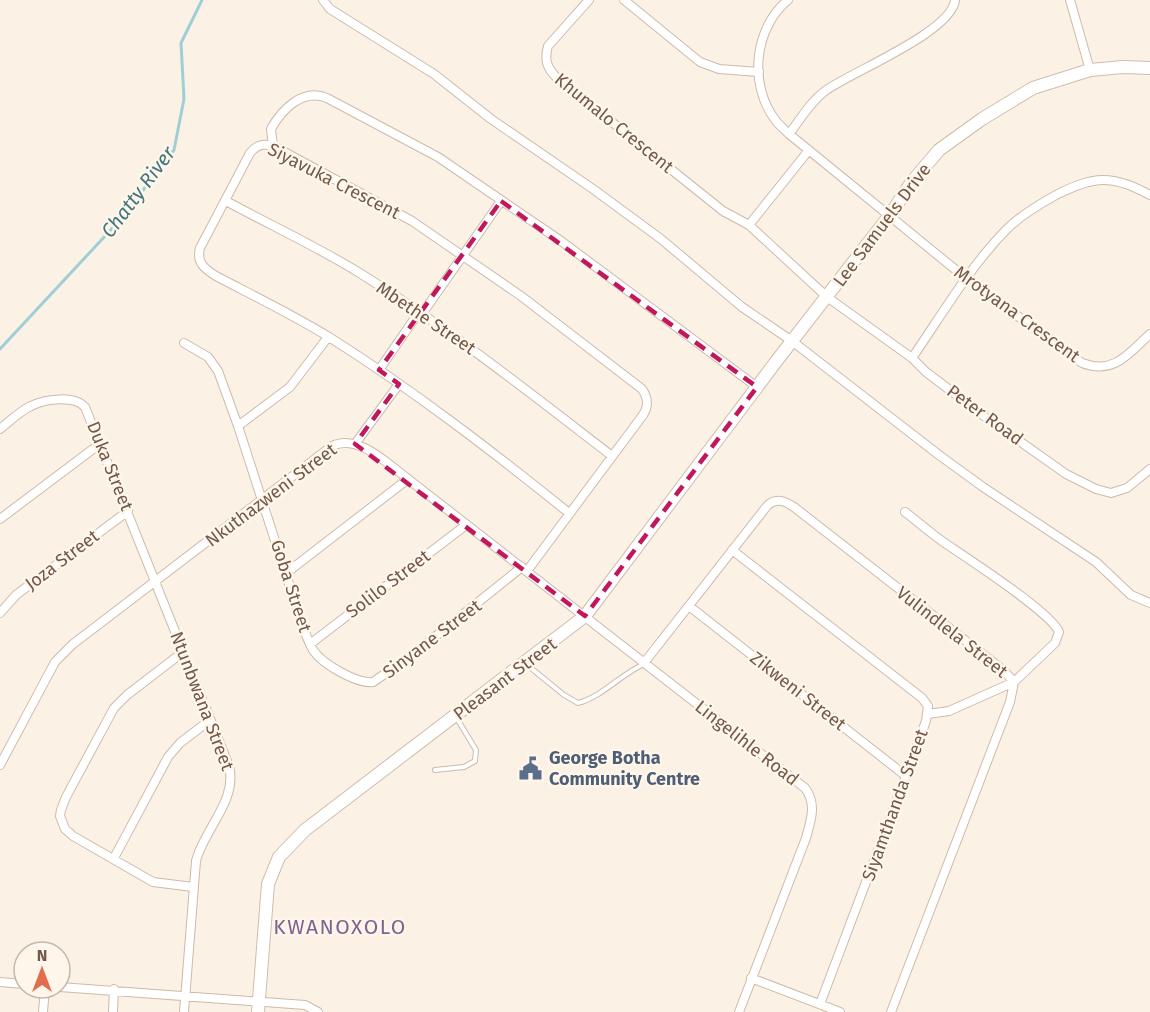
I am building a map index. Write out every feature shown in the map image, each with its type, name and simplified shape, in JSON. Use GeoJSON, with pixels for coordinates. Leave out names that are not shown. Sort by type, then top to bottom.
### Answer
{"type":"FeatureCollection","features":[{"type":"Feature","properties":{"kind":"street"},"geometry":{"type":"LineString","coordinates":[[324,0],[334,12],[434,74],[491,119],[593,189],[669,246],[742,307],[792,341],[967,476],[1096,562],[1131,595],[1150,603]]}},
{"type":"Feature","properties":{"kind":"street","name":"Khumalo Crescent"},"geometry":{"type":"LineString","coordinates":[[589,0],[548,46],[546,53],[548,67],[557,78],[723,211],[749,225],[828,297]]}},
{"type":"Feature","properties":{"kind":"street"},"geometry":{"type":"LineString","coordinates":[[624,0],[700,62],[719,69],[759,72]]}},
{"type":"Feature","properties":{"kind":"street","name":"Mrotyana Crescent"},"geometry":{"type":"LineString","coordinates":[[788,0],[774,14],[765,30],[761,44],[759,72],[760,84],[768,108],[776,121],[789,134],[966,279],[1072,357],[1092,367],[1101,368],[1117,363],[1150,334]]}},
{"type":"Feature","properties":{"kind":"street"},"geometry":{"type":"LineString","coordinates":[[789,134],[824,92],[877,63],[938,24],[951,11],[955,0]]}},
{"type":"Feature","properties":{"kind":"street"},"geometry":{"type":"LineString","coordinates":[[1070,0],[1090,70]]}},
{"type":"Feature","properties":{"kind":"street","name":"Lee Samuels Drive"},"geometry":{"type":"LineString","coordinates":[[792,341],[890,215],[925,164],[952,140],[1006,103],[1033,88],[1090,70],[1123,67],[1150,68]]}},
{"type":"Feature","properties":{"kind":"street"},"geometry":{"type":"LineString","coordinates":[[273,146],[271,129],[286,109],[305,96],[317,94],[422,148],[561,241],[756,387]]}},
{"type":"Feature","properties":{"kind":"street","name":"Siyavuka Crescent"},"geometry":{"type":"LineString","coordinates":[[524,569],[569,513],[646,411],[648,401],[642,389],[520,296],[412,221],[273,146],[260,145],[250,153],[200,249],[199,258],[204,268],[328,337],[379,370],[487,448],[569,513]]}},
{"type":"Feature","properties":{"kind":"street"},"geometry":{"type":"LineString","coordinates":[[749,225],[809,150]]}},
{"type":"Feature","properties":{"kind":"street"},"geometry":{"type":"LineString","coordinates":[[912,358],[966,279],[1006,230],[1022,216],[1065,190],[1101,179],[1123,183],[1150,195]]}},
{"type":"Feature","properties":{"kind":"street","name":"Mbethe Street"},"geometry":{"type":"LineString","coordinates":[[226,201],[356,271],[421,313],[467,345],[612,456]]}},
{"type":"Feature","properties":{"kind":"street"},"geometry":{"type":"LineString","coordinates":[[379,370],[501,201]]}},
{"type":"Feature","properties":{"kind":"street","name":"Peter Road"},"geometry":{"type":"LineString","coordinates":[[828,297],[912,358],[926,372],[984,416],[1066,474],[1096,489],[1111,493],[1127,488],[1150,469]]}},
{"type":"Feature","properties":{"kind":"street"},"geometry":{"type":"LineString","coordinates":[[238,426],[290,387],[328,337]]}},
{"type":"Feature","properties":{"kind":"street","name":"Pleasant Street"},"geometry":{"type":"LineString","coordinates":[[259,1006],[268,884],[279,857],[305,830],[585,616],[792,341]]}},
{"type":"Feature","properties":{"kind":"street","name":"Goba Street"},"geometry":{"type":"LineString","coordinates":[[184,343],[213,361],[221,377],[310,644]]}},
{"type":"Feature","properties":{"kind":"street"},"geometry":{"type":"LineString","coordinates":[[355,444],[399,384]]}},
{"type":"Feature","properties":{"kind":"street","name":"Duka Street"},"geometry":{"type":"LineString","coordinates":[[0,429],[34,404],[72,400],[78,401],[85,407],[155,582]]}},
{"type":"Feature","properties":{"kind":"street","name":"Nkuthazweni Street"},"geometry":{"type":"LineString","coordinates":[[0,765],[49,673],[63,653],[332,446],[343,442],[355,444],[408,479],[585,616]]}},
{"type":"Feature","properties":{"kind":"street"},"geometry":{"type":"LineString","coordinates":[[0,519],[101,443]]}},
{"type":"Feature","properties":{"kind":"street"},"geometry":{"type":"LineString","coordinates":[[285,574],[408,479]]}},
{"type":"Feature","properties":{"kind":"street","name":"Vulindlela Street"},"geometry":{"type":"LineString","coordinates":[[644,663],[771,502],[787,503],[1003,670],[1014,682],[1010,702],[891,1012]]}},
{"type":"Feature","properties":{"kind":"street","name":"Joza Street"},"geometry":{"type":"LineString","coordinates":[[0,613],[16,595],[128,511]]}},
{"type":"Feature","properties":{"kind":"street"},"geometry":{"type":"LineString","coordinates":[[905,512],[1034,607],[1058,628],[1059,638],[1055,643],[1014,682],[949,711],[928,714]]}},
{"type":"Feature","properties":{"kind":"street","name":"Solilo Street"},"geometry":{"type":"LineString","coordinates":[[310,644],[466,525]]}},
{"type":"Feature","properties":{"kind":"street","name":"Siyamthanda Street"},"geometry":{"type":"LineString","coordinates":[[732,550],[922,698],[928,706],[928,714],[906,776],[820,1004]]}},
{"type":"Feature","properties":{"kind":"street","name":"Sinyane Street"},"geometry":{"type":"LineString","coordinates":[[310,644],[322,660],[358,681],[373,682],[524,569]]}},
{"type":"Feature","properties":{"kind":"street","name":"Ntunbwana Street"},"geometry":{"type":"LineString","coordinates":[[155,582],[229,766],[231,784],[229,794],[198,852],[193,887],[184,1012]]}},
{"type":"Feature","properties":{"kind":"street","name":"Zikweni Street"},"geometry":{"type":"LineString","coordinates":[[689,606],[906,776]]}},
{"type":"Feature","properties":{"kind":"street","name":"Lingelihle Road"},"geometry":{"type":"LineString","coordinates":[[585,616],[805,788],[812,802],[812,816],[806,838],[739,1012]]}},
{"type":"Feature","properties":{"kind":"street"},"geometry":{"type":"LineString","coordinates":[[183,652],[118,702],[63,803],[60,816],[65,829],[73,836],[153,882],[193,887]]}},
{"type":"Feature","properties":{"kind":"street"},"geometry":{"type":"LineString","coordinates":[[114,858],[168,757],[180,743],[210,720]]}},
{"type":"Feature","properties":{"kind":"street"},"geometry":{"type":"LineString","coordinates":[[751,978],[840,1012]]}},
{"type":"Feature","properties":{"kind":"street"},"geometry":{"type":"LineString","coordinates":[[72,987],[185,995],[259,1006],[305,1005],[318,1012]]}},
{"type":"Feature","properties":{"kind":"street"},"geometry":{"type":"LineString","coordinates":[[113,1012],[114,989]]}},
{"type":"Feature","properties":{"kind":"lane"},"geometry":{"type":"LineString","coordinates":[[525,663],[564,695],[578,702],[600,692],[625,673],[644,663]]}},
{"type":"Feature","properties":{"kind":"lane"},"geometry":{"type":"LineString","coordinates":[[435,770],[464,767],[475,761],[476,750],[455,716]]}},
{"type":"Feature","properties":{"kind":"highlighted area"},"geometry":{"type":"Polygon","coordinates":[[[501,201],[757,387],[585,616],[355,444],[399,384],[379,370],[501,201]]]}},
{"type":"Feature","properties":{"kind":"waterway","name":"Chatty River"},"geometry":{"type":"LineString","coordinates":[[0,349],[120,220],[174,150],[184,99],[181,43],[202,0]]}},
{"type":"Feature","properties":{"kind":"place","name":"George Botha Community Centre"},"geometry":{"type":"Point","coordinates":[531,768]}},
{"type":"Feature","properties":{"kind":"district","name":"KWANOXOLO"},"geometry":{"type":"Point","coordinates":[340,927]}}]}
